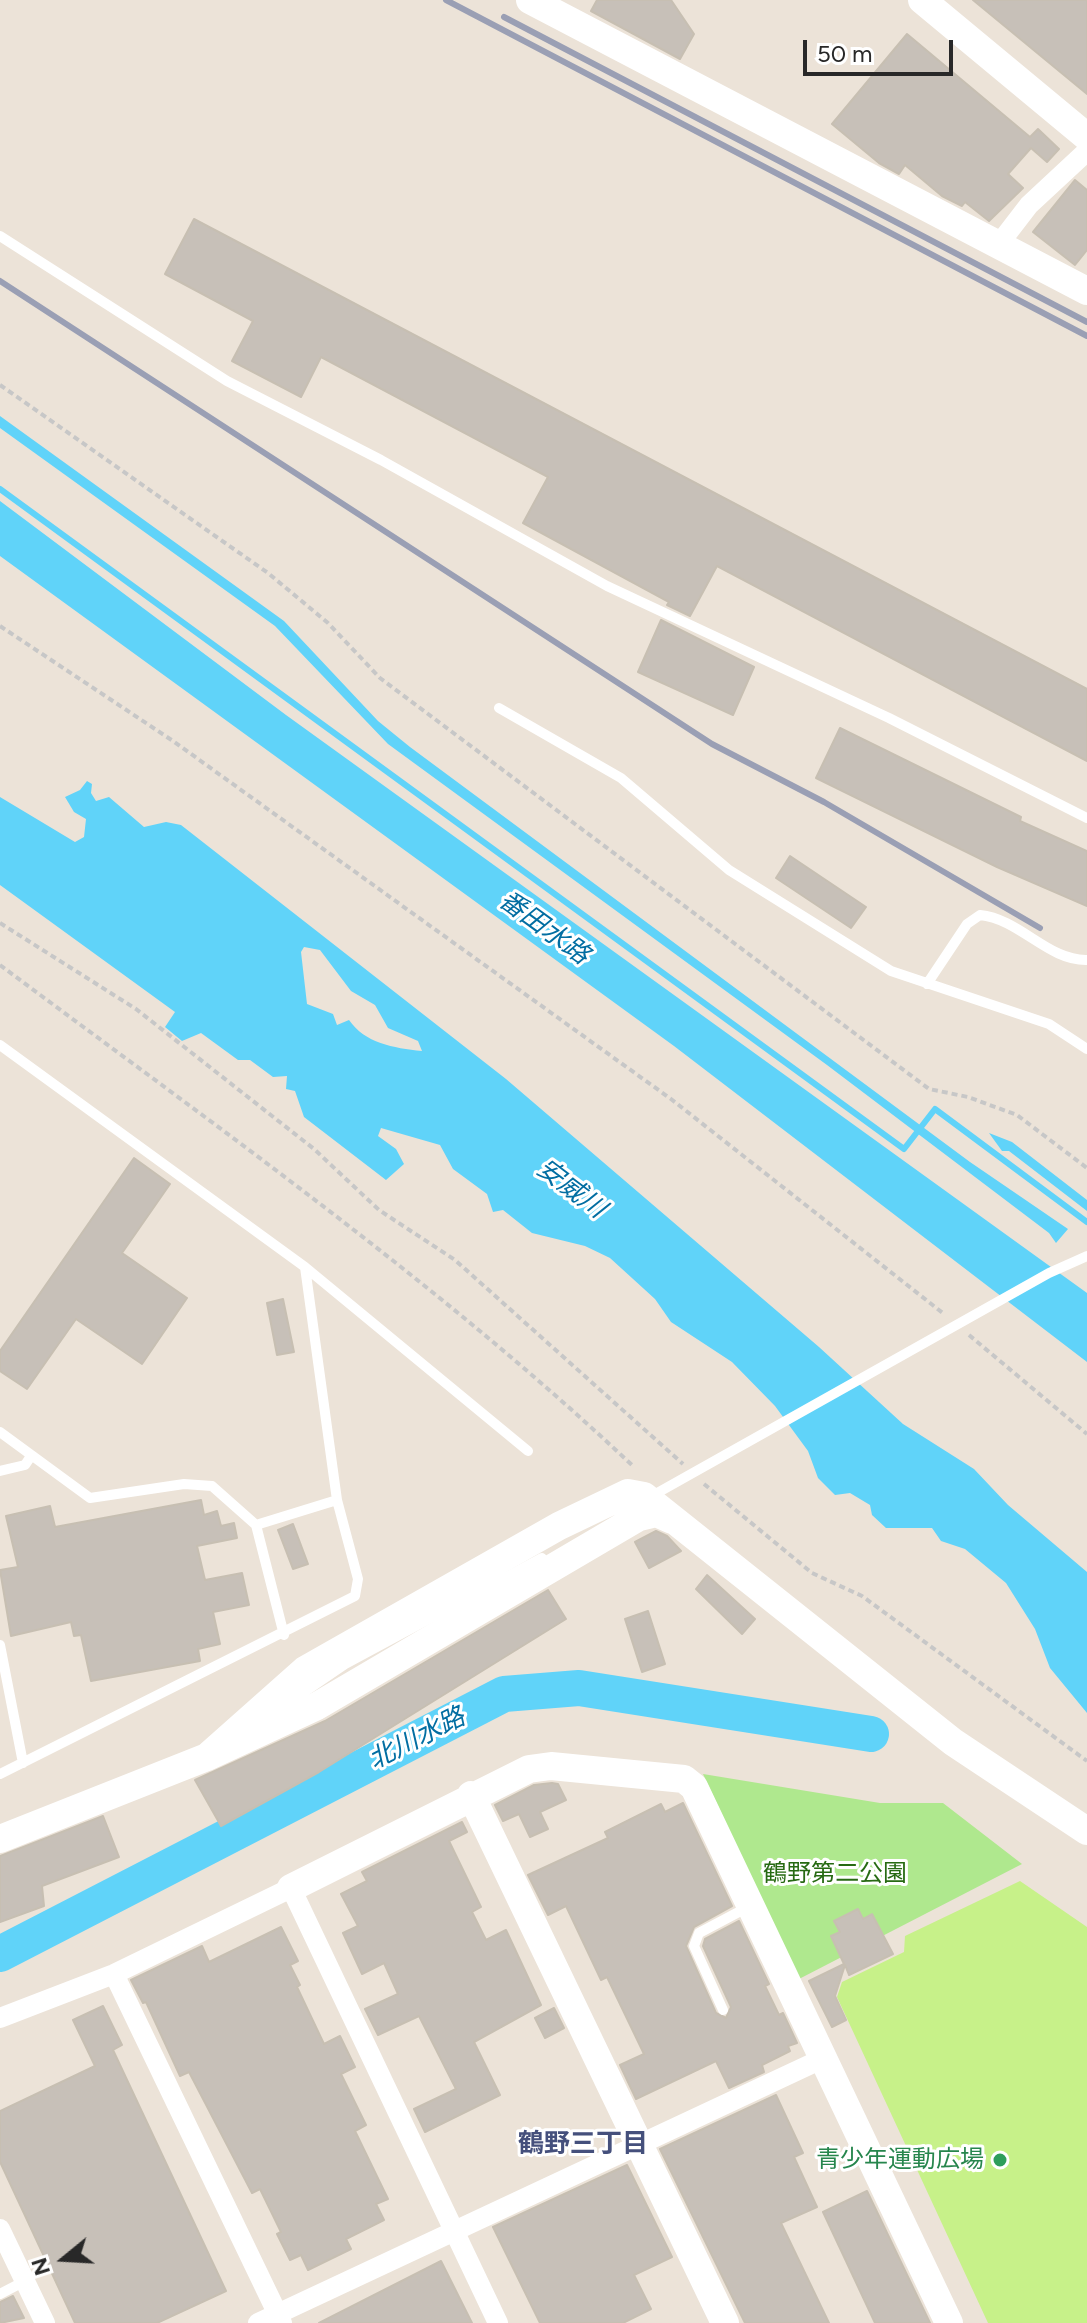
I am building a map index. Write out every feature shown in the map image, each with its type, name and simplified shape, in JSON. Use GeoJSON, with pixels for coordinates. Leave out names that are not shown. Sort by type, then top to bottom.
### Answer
{"type":"FeatureCollection","features":[{"type":"Feature","properties":{"kind":"street"},"geometry":{"type":"LineString","coordinates":[[530,0],[1087,291]]}},
{"type":"Feature","properties":{"kind":"street"},"geometry":{"type":"LineString","coordinates":[[922,0],[1087,137]]}},
{"type":"Feature","properties":{"kind":"street"},"geometry":{"type":"LineString","coordinates":[[999,244],[1029,205],[1087,151]]}},
{"type":"Feature","properties":{"kind":"street"},"geometry":{"type":"LineString","coordinates":[[0,1839],[207,1757],[317,1706],[639,1517],[656,1513],[672,1520],[953,1742],[1087,1831]]}},
{"type":"Feature","properties":{"kind":"street"},"geometry":{"type":"LineString","coordinates":[[0,2018],[114,1974],[399,1837],[471,1795],[529,1769],[551,1766],[684,1779],[694,1787],[949,2323]]}},
{"type":"Feature","properties":{"kind":"street"},"geometry":{"type":"LineString","coordinates":[[471,1795],[725,2323]]}},
{"type":"Feature","properties":{"kind":"street"},"geometry":{"type":"LineString","coordinates":[[291,1888],[498,2323]]}},
{"type":"Feature","properties":{"kind":"street"},"geometry":{"type":"LineString","coordinates":[[114,1974],[280,2318]]}},
{"type":"Feature","properties":{"kind":"street"},"geometry":{"type":"LineString","coordinates":[[258,2323],[280,2318],[453,2230],[824,2058]]}},
{"type":"Feature","properties":{"kind":"street"},"geometry":{"type":"LineString","coordinates":[[0,2229],[45,2323]]}},
{"type":"Feature","properties":{"kind":"lane"},"geometry":{"type":"LineString","coordinates":[[0,236],[227,381],[381,460],[607,586],[889,718],[1087,818]]}},
{"type":"Feature","properties":{"kind":"lane"},"geometry":{"type":"LineString","coordinates":[[499,708],[621,778],[729,870],[891,971],[1049,1024],[1087,1049]]}},
{"type":"Feature","properties":{"kind":"lane"},"geometry":{"type":"LineString","coordinates":[[927,984],[967,924],[980,915],[994,916],[1022,929],[1063,956],[1087,960]]}},
{"type":"Feature","properties":{"kind":"lane"},"geometry":{"type":"LineString","coordinates":[[0,1045],[305,1267],[528,1451]]}},
{"type":"Feature","properties":{"kind":"lane"},"geometry":{"type":"LineString","coordinates":[[582,1535],[1049,1273],[1087,1256]]}},
{"type":"Feature","properties":{"kind":"lane"},"geometry":{"type":"LineString","coordinates":[[0,1774],[284,1635],[355,1596],[358,1579],[337,1500],[305,1267]]}},
{"type":"Feature","properties":{"kind":"lane"},"geometry":{"type":"LineString","coordinates":[[0,1432],[90,1498],[184,1484],[212,1486],[256,1525],[284,1635]]}},
{"type":"Feature","properties":{"kind":"lane"},"geometry":{"type":"LineString","coordinates":[[0,1471],[25,1465],[31,1456]]}},
{"type":"Feature","properties":{"kind":"lane"},"geometry":{"type":"LineString","coordinates":[[256,1525],[337,1500]]}},
{"type":"Feature","properties":{"kind":"lane"},"geometry":{"type":"LineString","coordinates":[[207,1757],[345,1664],[555,1551]]}},
{"type":"Feature","properties":{"kind":"lane"},"geometry":{"type":"LineString","coordinates":[[0,1645],[23,1763]]}},
{"type":"Feature","properties":{"kind":"lane"},"geometry":{"type":"LineString","coordinates":[[723,2010],[694,1946],[699,1933],[751,1905]]}},
{"type":"Feature","properties":{"kind":"lane"},"geometry":{"type":"LineString","coordinates":[[0,2294],[25,2281]]}},
{"type":"Feature","properties":{"kind":"path"},"geometry":{"type":"LineString","coordinates":[[0,385],[268,573],[328,623],[380,678],[929,1089],[968,1097],[1017,1115],[1087,1168]]}},
{"type":"Feature","properties":{"kind":"path"},"geometry":{"type":"LineString","coordinates":[[0,626],[173,741],[671,1099],[946,1316]]}},
{"type":"Feature","properties":{"kind":"path"},"geometry":{"type":"LineString","coordinates":[[0,923],[136,1009],[314,1149],[379,1210],[455,1260],[541,1339],[610,1395],[685,1466]]}},
{"type":"Feature","properties":{"kind":"path"},"geometry":{"type":"LineString","coordinates":[[0,965],[363,1239],[509,1356],[634,1467]]}},
{"type":"Feature","properties":{"kind":"path"},"geometry":{"type":"LineString","coordinates":[[958,1326],[1087,1434]]}},
{"type":"Feature","properties":{"kind":"path"},"geometry":{"type":"LineString","coordinates":[[696,1476],[812,1573],[862,1596],[1087,1761]]}},
{"type":"Feature","properties":{"kind":"green space","name":"鶴野第二公園"},"geometry":{"type":"Polygon","coordinates":[[[703,1774],[880,1803],[943,1803],[1022,1864],[799,1979],[703,1774]]]}},
{"type":"Feature","properties":{"kind":"green space","name":"青少年運動広場"},"geometry":{"type":"Polygon","coordinates":[[[1020,1881],[1087,1927],[1087,2323],[988,2323],[837,1997],[842,1982],[904,1952],[905,1936],[1020,1881]]]}},
{"type":"Feature","properties":{"kind":"water"},"geometry":{"type":"Polygon","coordinates":[[[0,416],[284,621],[378,721],[410,747],[970,1162],[1068,1229],[1056,1243],[1049,1233],[827,1065],[388,744],[275,626],[0,428],[0,416]]]}},
{"type":"Feature","properties":{"kind":"water","name":"番田水路"},"geometry":{"type":"Polygon","coordinates":[[[0,501],[286,715],[1087,1293],[1087,1362],[674,1046],[0,556],[0,501]]]}},
{"type":"Feature","properties":{"kind":"water","name":"安威川"},"geometry":{"type":"Polygon","coordinates":[[[87,781],[92,784],[91,793],[96,801],[109,797],[144,827],[166,822],[181,825],[506,1079],[819,1347],[903,1424],[974,1469],[1008,1505],[1087,1572],[1087,1713],[1050,1668],[1035,1629],[1006,1583],[965,1549],[941,1541],[932,1528],[886,1528],[872,1515],[870,1505],[850,1493],[835,1495],[818,1478],[808,1451],[775,1406],[732,1362],[671,1322],[655,1299],[610,1258],[585,1246],[532,1233],[503,1210],[493,1212],[487,1194],[453,1169],[440,1145],[381,1128],[378,1136],[396,1149],[404,1164],[386,1180],[304,1117],[295,1091],[286,1089],[287,1076],[273,1077],[250,1060],[238,1060],[201,1033],[182,1041],[165,1027],[175,1012],[0,885],[0,797],[75,842],[84,837],[86,819],[74,812],[65,797],[80,790],[87,781]],[[304,947],[301,952],[307,1004],[333,1014],[337,1025],[349,1020],[371,1039],[422,1051],[418,1041],[388,1028],[375,1005],[351,991],[320,950],[304,947]]]}},
{"type":"Feature","properties":{"kind":"water"},"geometry":{"type":"Polygon","coordinates":[[[989,1133],[1012,1142],[1087,1200],[1087,1211],[1009,1151],[1002,1151],[989,1133]]]}},
{"type":"Feature","properties":{"kind":"building"},"geometry":{"type":"Polygon","coordinates":[[[597,0],[671,0],[694,34],[680,59],[591,11],[597,0]]]}},
{"type":"Feature","properties":{"kind":"building"},"geometry":{"type":"Polygon","coordinates":[[[973,0],[1087,0],[1087,94],[973,0]]]}},
{"type":"Feature","properties":{"kind":"building"},"geometry":{"type":"Polygon","coordinates":[[[907,34],[1030,137],[1038,129],[1059,149],[1047,162],[1031,148],[1008,174],[1023,188],[989,221],[965,202],[962,206],[942,196],[905,165],[899,174],[879,163],[832,124],[907,34]]]}},
{"type":"Feature","properties":{"kind":"building"},"geometry":{"type":"Polygon","coordinates":[[[1075,180],[1087,190],[1087,250],[1075,265],[1033,232],[1075,180]]]}},
{"type":"Feature","properties":{"kind":"building"},"geometry":{"type":"Polygon","coordinates":[[[194,219],[1087,689],[1087,761],[717,566],[690,616],[667,605],[669,602],[523,523],[548,477],[321,357],[301,397],[232,361],[253,321],[165,274],[194,219]]]}},
{"type":"Feature","properties":{"kind":"building"},"geometry":{"type":"Polygon","coordinates":[[[661,620],[754,667],[733,715],[638,672],[661,620]]]}},
{"type":"Feature","properties":{"kind":"building"},"geometry":{"type":"Polygon","coordinates":[[[840,728],[1021,817],[1020,821],[1087,851],[1087,906],[997,867],[816,778],[840,728]]]}},
{"type":"Feature","properties":{"kind":"building"},"geometry":{"type":"Polygon","coordinates":[[[790,856],[866,907],[851,928],[776,878],[790,856]]]}},
{"type":"Feature","properties":{"kind":"building"},"geometry":{"type":"Polygon","coordinates":[[[134,1158],[170,1184],[122,1253],[187,1298],[142,1364],[76,1319],[27,1389],[0,1371],[0,1351],[134,1158]]]}},
{"type":"Feature","properties":{"kind":"building"},"geometry":{"type":"Polygon","coordinates":[[[283,1299],[294,1352],[277,1355],[267,1303],[283,1299]]]}},
{"type":"Feature","properties":{"kind":"building"},"geometry":{"type":"Polygon","coordinates":[[[201,1500],[204,1515],[217,1511],[221,1526],[234,1523],[237,1538],[197,1546],[205,1580],[242,1573],[249,1605],[213,1612],[220,1644],[198,1649],[200,1661],[91,1681],[81,1635],[74,1636],[71,1622],[11,1636],[0,1570],[18,1567],[6,1516],[50,1506],[55,1527],[201,1500]]]}},
{"type":"Feature","properties":{"kind":"building"},"geometry":{"type":"Polygon","coordinates":[[[293,1524],[308,1564],[293,1569],[278,1530],[293,1524]]]}},
{"type":"Feature","properties":{"kind":"building"},"geometry":{"type":"Polygon","coordinates":[[[656,1531],[667,1536],[681,1551],[649,1568],[635,1542],[656,1531]]]}},
{"type":"Feature","properties":{"kind":"building"},"geometry":{"type":"Polygon","coordinates":[[[707,1575],[755,1619],[742,1634],[696,1589],[707,1575]]]}},
{"type":"Feature","properties":{"kind":"building"},"geometry":{"type":"Polygon","coordinates":[[[548,1590],[566,1619],[319,1772],[221,1826],[195,1780],[325,1721],[548,1590]]]}},
{"type":"Feature","properties":{"kind":"building"},"geometry":{"type":"Polygon","coordinates":[[[648,1611],[665,1664],[642,1672],[625,1619],[648,1611]]]}},
{"type":"Feature","properties":{"kind":"building"},"geometry":{"type":"Polygon","coordinates":[[[558,1784],[566,1800],[540,1812],[548,1829],[530,1837],[519,1814],[503,1821],[495,1805],[534,1785],[558,1784]]]}},
{"type":"Feature","properties":{"kind":"building"},"geometry":{"type":"Polygon","coordinates":[[[683,1803],[732,1906],[694,1927],[686,1946],[716,2013],[726,2018],[731,2007],[703,1946],[705,1939],[739,1921],[769,1984],[765,1986],[779,2015],[783,2013],[797,2043],[788,2046],[790,2051],[762,2065],[764,2072],[729,2088],[716,2061],[636,2099],[620,2065],[644,2054],[607,1977],[601,1980],[566,1906],[548,1915],[528,1875],[608,1838],[605,1832],[661,1804],[665,1812],[683,1803]]]}},
{"type":"Feature","properties":{"kind":"building"},"geometry":{"type":"Polygon","coordinates":[[[103,1816],[119,1857],[42,1886],[44,1906],[0,1922],[0,1856],[103,1816]]]}},
{"type":"Feature","properties":{"kind":"building"},"geometry":{"type":"Polygon","coordinates":[[[462,1822],[467,1832],[449,1841],[481,1907],[472,1912],[486,1940],[506,1930],[541,2005],[474,2042],[500,2095],[425,2132],[414,2109],[456,2089],[419,2016],[378,2035],[365,2009],[398,1994],[384,1963],[362,1974],[343,1933],[358,1926],[341,1894],[367,1881],[362,1872],[462,1822]]]}},
{"type":"Feature","properties":{"kind":"building"},"geometry":{"type":"Polygon","coordinates":[[[858,1909],[863,1919],[872,1914],[893,1954],[849,1975],[845,1965],[835,1996],[846,2020],[832,2027],[809,1981],[844,1964],[831,1936],[840,1932],[834,1921],[858,1909]]]}},
{"type":"Feature","properties":{"kind":"building"},"geometry":{"type":"Polygon","coordinates":[[[281,1927],[298,1961],[290,1965],[300,1985],[297,1987],[324,2044],[340,2036],[355,2067],[341,2074],[366,2125],[355,2131],[388,2199],[376,2204],[384,2220],[346,2239],[351,2249],[308,2270],[301,2255],[290,2260],[277,2234],[281,2232],[260,2189],[252,2193],[189,2072],[180,2076],[146,2002],[143,2003],[131,1980],[202,1946],[209,1962],[281,1927]]]}},
{"type":"Feature","properties":{"kind":"building"},"geometry":{"type":"Polygon","coordinates":[[[103,2006],[122,2045],[113,2050],[226,2291],[157,2323],[75,2323],[0,2162],[0,2111],[95,2066],[73,2020],[103,2006]]]}},
{"type":"Feature","properties":{"kind":"building"},"geometry":{"type":"Polygon","coordinates":[[[554,2008],[564,2028],[545,2038],[535,2018],[554,2008]]]}},
{"type":"Feature","properties":{"kind":"building"},"geometry":{"type":"Polygon","coordinates":[[[776,2095],[803,2153],[794,2157],[817,2207],[781,2223],[829,2323],[745,2323],[660,2149],[776,2095]]]}},
{"type":"Feature","properties":{"kind":"building"},"geometry":{"type":"Polygon","coordinates":[[[627,2165],[672,2257],[634,2275],[651,2309],[623,2323],[540,2323],[493,2227],[627,2165]]]}},
{"type":"Feature","properties":{"kind":"building"},"geometry":{"type":"Polygon","coordinates":[[[867,2191],[930,2323],[875,2323],[823,2212],[867,2191]]]}},
{"type":"Feature","properties":{"kind":"building"},"geometry":{"type":"Polygon","coordinates":[[[441,2261],[472,2323],[319,2323],[441,2261]]]}},
{"type":"Feature","properties":{"kind":"building"},"geometry":{"type":"Polygon","coordinates":[[[13,2296],[24,2318],[0,2323],[0,2302],[13,2296]]]}},
{"type":"Feature","properties":{"kind":"waterway"},"geometry":{"type":"LineString","coordinates":[[0,489],[904,1149],[935,1109],[1087,1222]]}},
{"type":"Feature","properties":{"kind":"waterway","name":"北川水路"},"geometry":{"type":"LineString","coordinates":[[0,1954],[504,1694],[579,1688],[871,1734]]}},
{"type":"Feature","properties":{"kind":"railway"},"geometry":{"type":"LineString","coordinates":[[446,0],[1087,336]]}},
{"type":"Feature","properties":{"kind":"railway"},"geometry":{"type":"LineString","coordinates":[[504,17],[1087,322]]}},
{"type":"Feature","properties":{"kind":"railway"},"geometry":{"type":"LineString","coordinates":[[0,281],[712,744],[824,802],[1040,928]]}},
{"type":"Feature","properties":{"kind":"place","name":"青少年運動広場"},"geometry":{"type":"Point","coordinates":[1000,2160]}},
{"type":"Feature","properties":{"kind":"district","name":"鶴野三丁目"},"geometry":{"type":"Point","coordinates":[583,2144]}}]}
